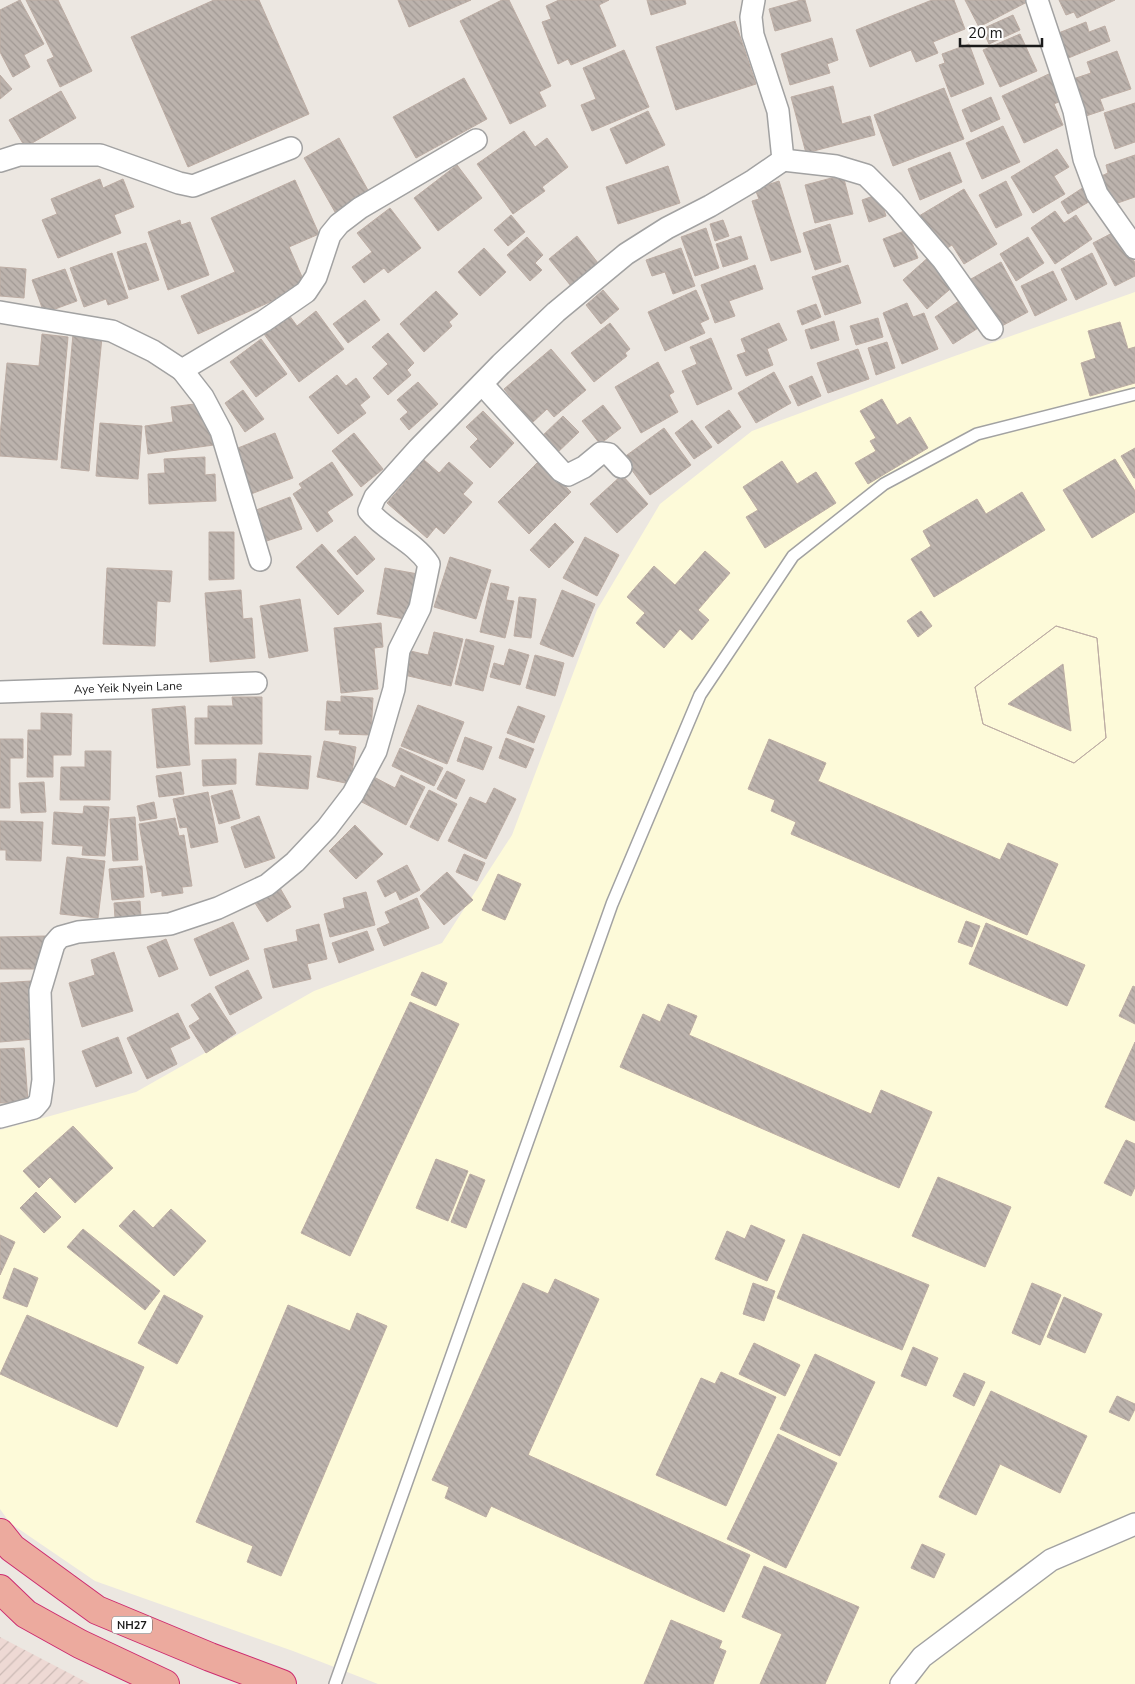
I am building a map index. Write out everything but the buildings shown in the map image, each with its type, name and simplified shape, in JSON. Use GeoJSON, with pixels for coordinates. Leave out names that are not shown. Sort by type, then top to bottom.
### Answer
{"type":"FeatureCollection","features":[{"type":"Feature","properties":{"kind":"highway","name":"NH27"},"geometry":{"type":"LineString","coordinates":[[0,1534],[12,1548],[97,1610],[210,1657],[282,1684]]}},
{"type":"Feature","properties":{"kind":"highway"},"geometry":{"type":"LineString","coordinates":[[0,1589],[26,1614],[80,1644],[165,1684]]}},
{"type":"Feature","properties":{"kind":"street"},"geometry":{"type":"LineString","coordinates":[[754,0],[751,17],[753,35],[778,111],[783,160]]}},
{"type":"Feature","properties":{"kind":"street"},"geometry":{"type":"LineString","coordinates":[[1036,0],[1074,111],[1084,159],[1097,194],[1135,248]]}},
{"type":"Feature","properties":{"kind":"street"},"geometry":{"type":"LineString","coordinates":[[182,370],[264,321],[306,292],[316,278],[330,235],[338,224],[360,208],[476,140]]}},
{"type":"Feature","properties":{"kind":"street"},"geometry":{"type":"LineString","coordinates":[[0,161],[19,155],[100,155],[162,178],[193,186],[290,148]]}},
{"type":"Feature","properties":{"kind":"street"},"geometry":{"type":"LineString","coordinates":[[783,160],[836,166],[866,175],[894,203],[943,260],[992,329]]}},
{"type":"Feature","properties":{"kind":"street"},"geometry":{"type":"LineString","coordinates":[[0,1117],[34,1108],[40,1101],[43,1080],[40,991],[54,944],[60,937],[78,932],[170,924],[218,908],[267,885],[295,862],[327,828],[353,794],[376,751],[394,689],[400,650],[420,608],[429,564],[418,550],[378,522],[370,511],[375,498],[381,490],[418,449],[556,312],[626,254],[667,228],[747,184],[777,166],[783,160]]}},
{"type":"Feature","properties":{"kind":"street"},"geometry":{"type":"LineString","coordinates":[[0,312],[112,330],[152,351],[182,370],[203,397],[221,431],[260,560]]}},
{"type":"Feature","properties":{"kind":"street"},"geometry":{"type":"LineString","coordinates":[[482,384],[561,471],[568,475],[584,467],[601,453],[609,454],[621,467]]}},
{"type":"Feature","properties":{"kind":"street","name":"Aye Yeik Nyein Lane"},"geometry":{"type":"LineString","coordinates":[[0,692],[256,683]]}},
{"type":"Feature","properties":{"kind":"street"},"geometry":{"type":"LineString","coordinates":[[901,1684],[922,1657],[1051,1560],[1135,1524]]}},
{"type":"Feature","properties":{"kind":"lane"},"geometry":{"type":"LineString","coordinates":[[335,1684],[612,904],[700,695],[793,556],[884,484],[977,434],[1135,394]]}},
{"type":"Feature","properties":{"kind":"shaded area"},"geometry":{"type":"Polygon","coordinates":[[[1135,292],[1135,1684],[378,1684],[293,1651],[95,1581],[10,1523],[0,1509],[0,1130],[136,1092],[314,991],[442,943],[512,835],[597,610],[660,504],[752,431],[1135,292]]]}},
{"type":"Feature","properties":{"kind":"shaded area"},"geometry":{"type":"Polygon","coordinates":[[[0,1637],[42,1659],[90,1684],[0,1684],[0,1637]]]}}]}
